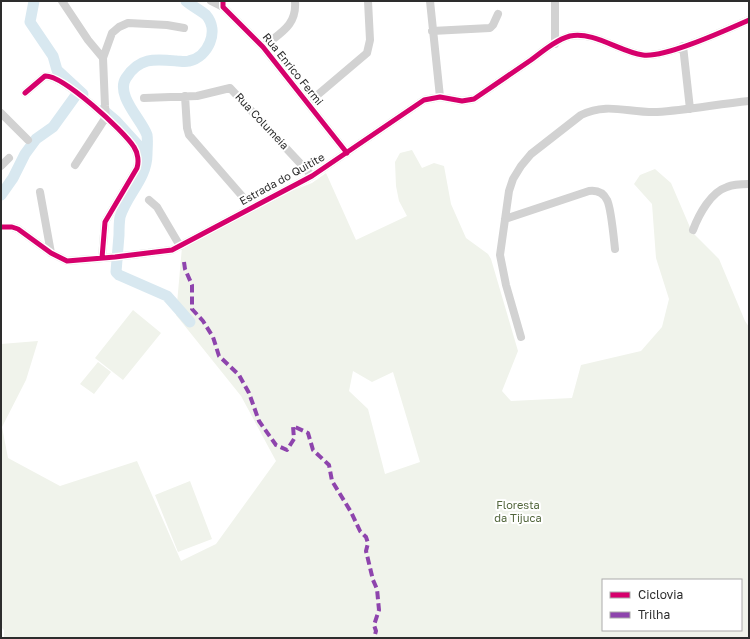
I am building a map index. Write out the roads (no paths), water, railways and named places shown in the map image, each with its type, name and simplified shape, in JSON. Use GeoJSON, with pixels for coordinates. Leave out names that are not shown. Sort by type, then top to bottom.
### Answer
{"type":"FeatureCollection","features":[{"type":"Feature","properties":{"kind":"street"},"geometry":{"type":"LineString","coordinates":[[62,1],[102,58]]}},
{"type":"Feature","properties":{"kind":"street"},"geometry":{"type":"LineString","coordinates":[[210,1],[223,4]]}},
{"type":"Feature","properties":{"kind":"street"},"geometry":{"type":"LineString","coordinates":[[263,47],[288,26],[294,16],[295,1]]}},
{"type":"Feature","properties":{"kind":"street"},"geometry":{"type":"LineString","coordinates":[[308,103],[367,53],[370,40],[368,1]]}},
{"type":"Feature","properties":{"kind":"street"},"geometry":{"type":"LineString","coordinates":[[430,1],[440,96],[462,101],[474,99],[555,44],[570,36],[601,40],[632,53],[647,56],[656,55],[683,46],[749,20]]}},
{"type":"Feature","properties":{"kind":"street"},"geometry":{"type":"LineString","coordinates":[[555,44],[557,3]]}},
{"type":"Feature","properties":{"kind":"street","name":"Rua Enrico Fermi"},"geometry":{"type":"LineString","coordinates":[[223,4],[263,47],[347,153]]}},
{"type":"Feature","properties":{"kind":"street"},"geometry":{"type":"LineString","coordinates":[[432,31],[490,28],[498,14]]}},
{"type":"Feature","properties":{"kind":"street"},"geometry":{"type":"LineString","coordinates":[[75,165],[106,116],[102,58],[112,33],[119,27],[128,23],[167,25],[184,28]]}},
{"type":"Feature","properties":{"kind":"street"},"geometry":{"type":"LineString","coordinates":[[683,46],[690,109]]}},
{"type":"Feature","properties":{"kind":"street"},"geometry":{"type":"LineString","coordinates":[[25,93],[45,76],[56,78],[106,116],[135,148],[138,164],[129,183],[104,222],[102,258]]}},
{"type":"Feature","properties":{"kind":"street","name":"Rua Columeia"},"geometry":{"type":"LineString","coordinates":[[186,96],[206,94],[226,88],[233,90],[312,176]]}},
{"type":"Feature","properties":{"kind":"street"},"geometry":{"type":"LineString","coordinates":[[144,98],[186,96],[187,128],[189,135],[242,196]]}},
{"type":"Feature","properties":{"kind":"street","name":"Estrada do Quitite"},"geometry":{"type":"LineString","coordinates":[[1,227],[12,227],[18,229],[51,253],[67,261],[115,258],[167,251],[180,246],[312,176],[424,100],[440,96]]}},
{"type":"Feature","properties":{"kind":"street"},"geometry":{"type":"LineString","coordinates":[[521,337],[500,255],[509,191],[513,179],[531,154],[581,115],[590,111],[607,108],[656,112],[749,101]]}},
{"type":"Feature","properties":{"kind":"street"},"geometry":{"type":"LineString","coordinates":[[1,112],[28,140]]}},
{"type":"Feature","properties":{"kind":"street"},"geometry":{"type":"LineString","coordinates":[[1,166],[9,158]]}},
{"type":"Feature","properties":{"kind":"street"},"geometry":{"type":"LineString","coordinates":[[693,230],[702,212],[712,198],[721,190],[727,187],[749,184]]}},
{"type":"Feature","properties":{"kind":"street"},"geometry":{"type":"LineString","coordinates":[[505,219],[596,190],[608,200],[614,249]]}},
{"type":"Feature","properties":{"kind":"street"},"geometry":{"type":"LineString","coordinates":[[40,192],[51,253]]}},
{"type":"Feature","properties":{"kind":"street"},"geometry":{"type":"LineString","coordinates":[[149,200],[157,207],[180,246]]}},
{"type":"Feature","properties":{"kind":"waterway"},"geometry":{"type":"LineString","coordinates":[[34,1],[30,22],[53,56],[57,70],[83,94]]}},
{"type":"Feature","properties":{"kind":"waterway"},"geometry":{"type":"LineString","coordinates":[[186,1],[206,15],[210,21],[212,36],[206,49],[196,59],[189,61],[155,60],[142,63],[131,71],[126,78],[124,85],[126,100],[147,135],[147,154],[144,171],[120,217],[116,272],[119,275],[167,296],[190,322]]}},
{"type":"Feature","properties":{"kind":"waterway"},"geometry":{"type":"LineString","coordinates":[[1,195],[13,178],[25,154],[36,139],[53,127],[79,91]]}},
{"type":"Feature","properties":{"kind":"waterway"},"geometry":{"type":"LineString","coordinates":[[103,110],[116,121],[147,155]]}},
{"type":"Feature","properties":{"kind":"park label","name":"Floresta da Tijuca"},"geometry":{"type":"Point","coordinates":[518,511]}}]}
